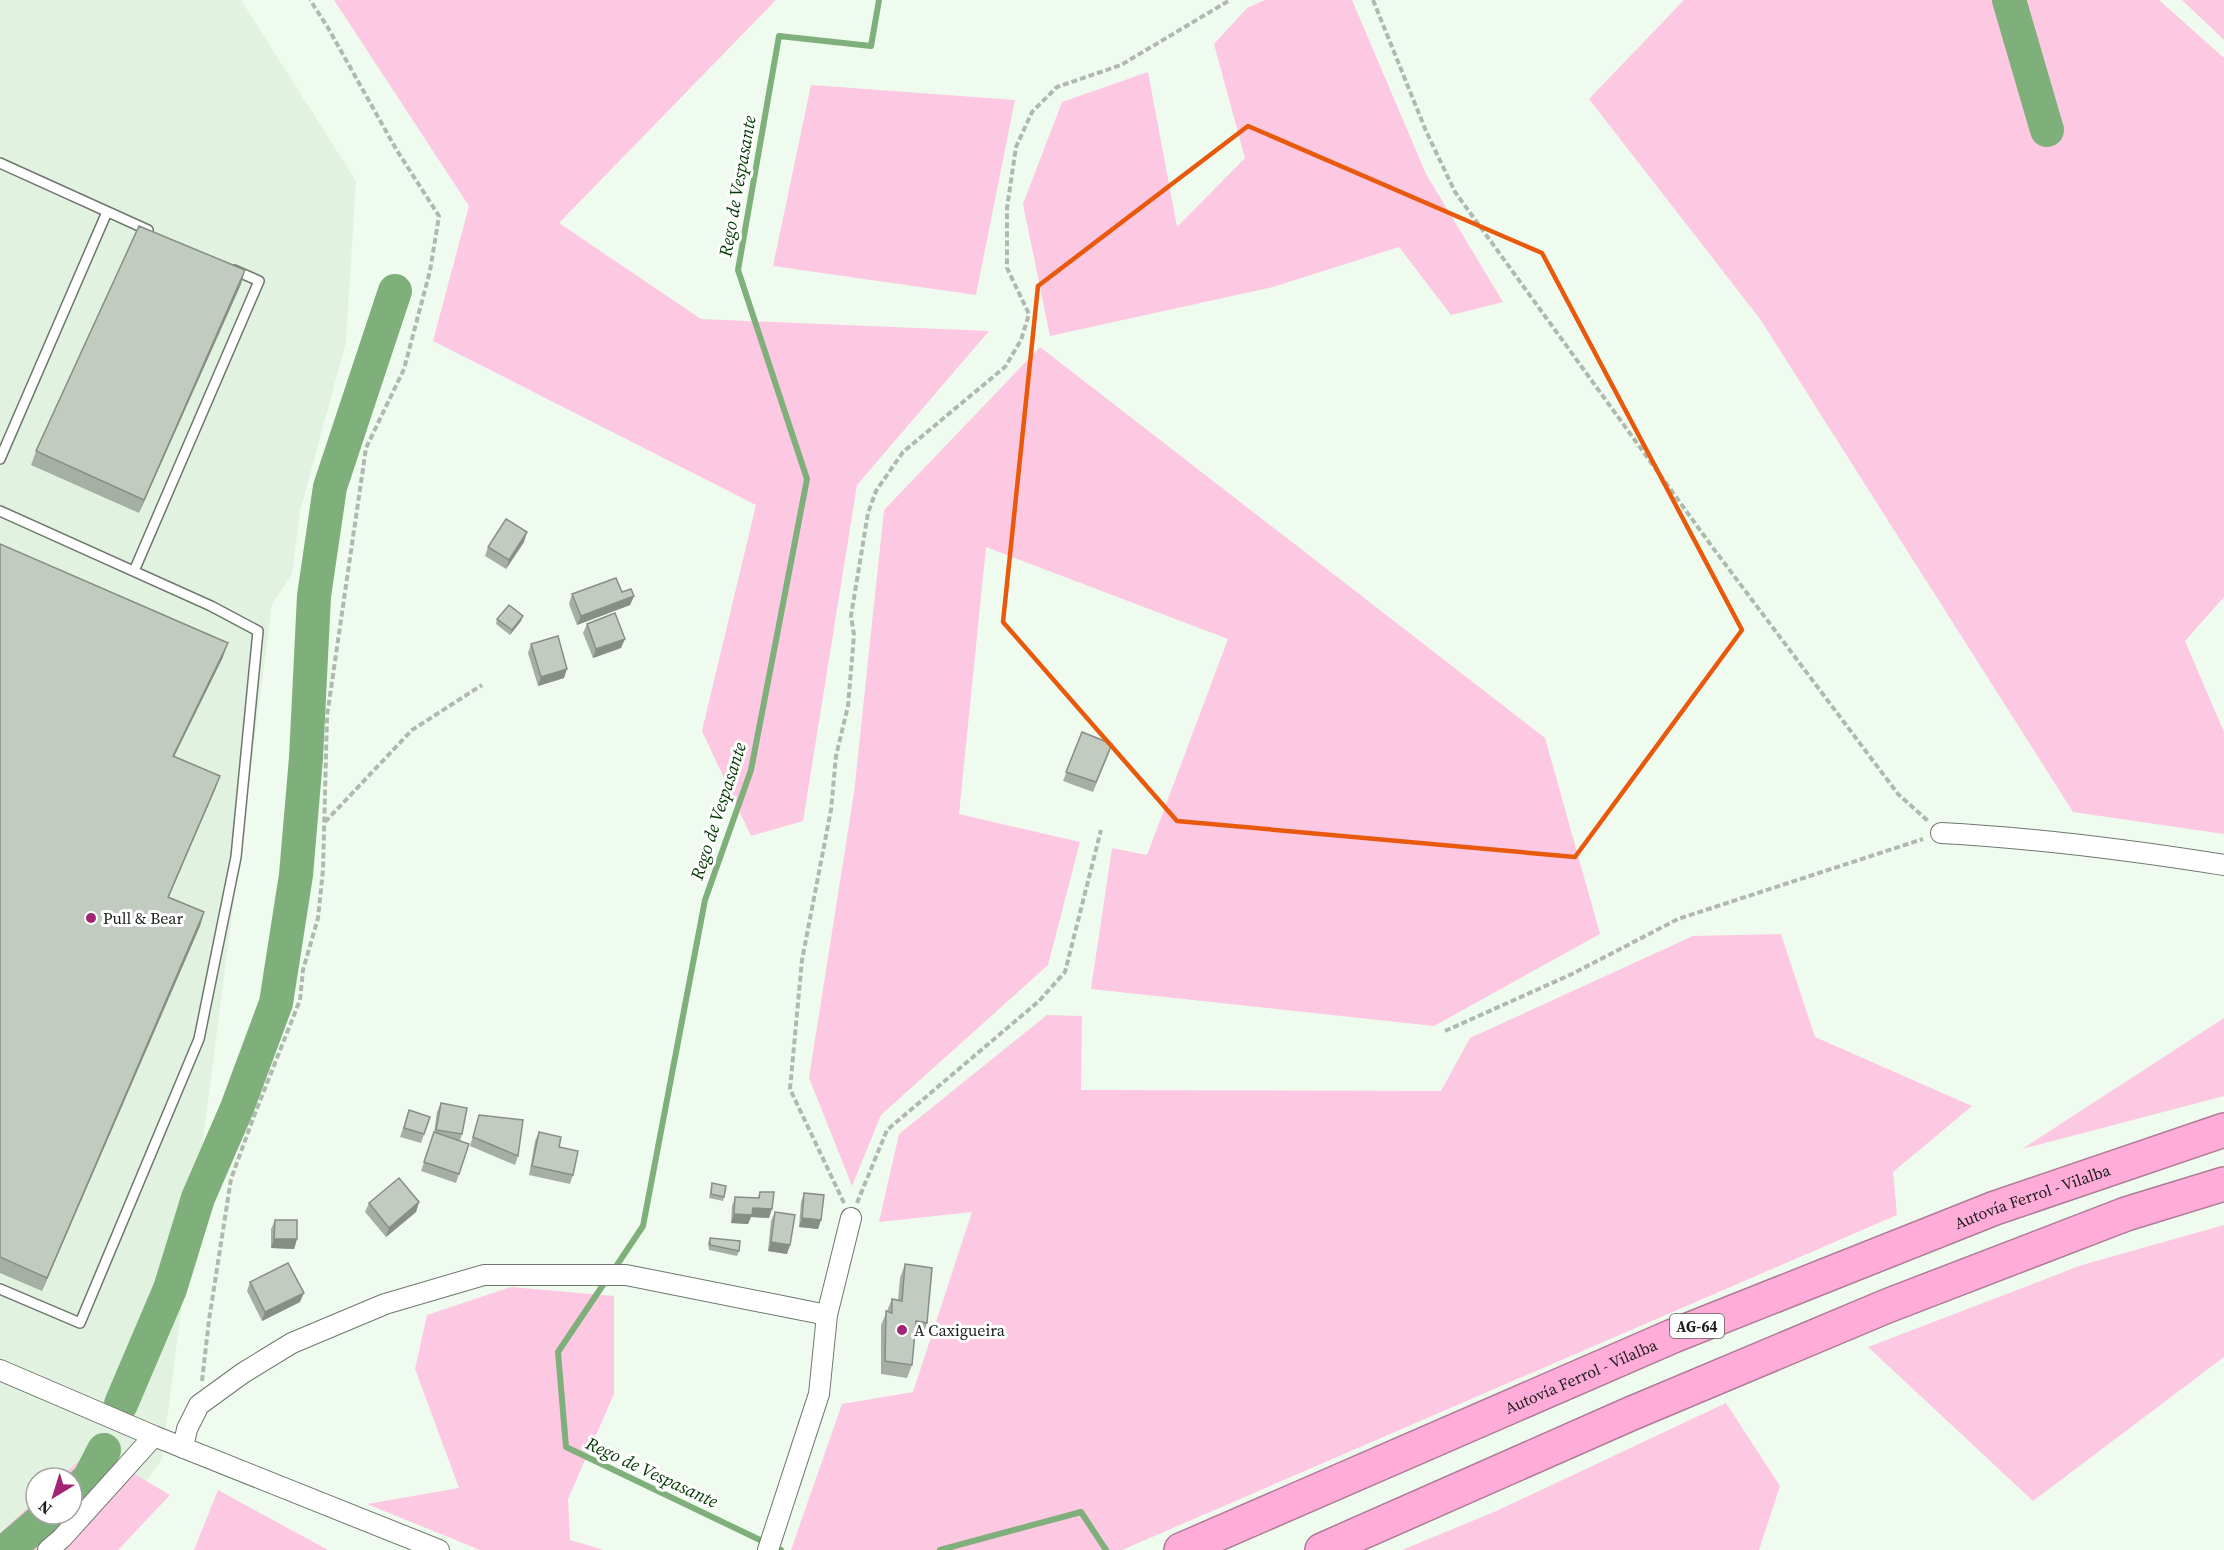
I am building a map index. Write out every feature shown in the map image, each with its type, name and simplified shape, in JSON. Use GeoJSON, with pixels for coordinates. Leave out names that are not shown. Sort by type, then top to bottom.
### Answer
{"type":"FeatureCollection","features":[{"type":"Feature","properties":{"kind":"highway","name":"Autovía Ferrol - Vilalba"},"geometry":{"type":"LineString","coordinates":[[1181,1550],[1673,1336],[1995,1208],[2224,1130]]}},
{"type":"Feature","properties":{"kind":"highway"},"geometry":{"type":"LineString","coordinates":[[1322,1550],[1630,1414],[1887,1306],[2126,1214],[2224,1185]]}},
{"type":"Feature","properties":{"kind":"street"},"geometry":{"type":"LineString","coordinates":[[1941,833],[2003,836],[2113,848],[2224,865]]}},
{"type":"Feature","properties":{"kind":"street"},"geometry":{"type":"LineString","coordinates":[[768,1550],[819,1394],[827,1315],[851,1218]]}},
{"type":"Feature","properties":{"kind":"street"},"geometry":{"type":"LineString","coordinates":[[183,1448],[187,1429],[199,1405],[243,1373],[292,1343],[385,1304],[484,1275],[626,1275],[827,1315]]}},
{"type":"Feature","properties":{"kind":"street"},"geometry":{"type":"LineString","coordinates":[[0,1370],[183,1448],[439,1550]]}},
{"type":"Feature","properties":{"kind":"street"},"geometry":{"type":"LineString","coordinates":[[48,1550],[62,1538],[154,1436]]}},
{"type":"Feature","properties":{"kind":"lane"},"geometry":{"type":"LineString","coordinates":[[0,163],[161,237]]}},
{"type":"Feature","properties":{"kind":"lane"},"geometry":{"type":"LineString","coordinates":[[0,459],[107,212]]}},
{"type":"Feature","properties":{"kind":"lane"},"geometry":{"type":"LineString","coordinates":[[134,571],[259,281],[226,266]]}},
{"type":"Feature","properties":{"kind":"lane"},"geometry":{"type":"LineString","coordinates":[[0,511],[212,606],[258,631],[236,857],[199,1039],[80,1323],[0,1289]]}},
{"type":"Feature","properties":{"kind":"path"},"geometry":{"type":"LineString","coordinates":[[199,1405],[209,1320],[231,1179],[300,1000],[303,970],[318,918],[323,870],[327,716],[366,448],[404,369],[429,271],[439,216],[396,149],[310,0]]}},
{"type":"Feature","properties":{"kind":"path"},"geometry":{"type":"LineString","coordinates":[[851,1218],[790,1089],[802,960],[831,810],[836,756],[848,706],[854,635],[851,616],[868,513],[876,491],[903,453],[1005,367],[1021,340],[1029,314],[1007,268],[1007,208],[1016,147],[1032,112],[1058,87],[1122,65],[1230,0]]}},
{"type":"Feature","properties":{"kind":"path"},"geometry":{"type":"LineString","coordinates":[[1373,0],[1426,131],[1455,192],[1713,548],[1898,794],[1941,833],[1678,919],[1572,974],[1445,1031]]}},
{"type":"Feature","properties":{"kind":"path"},"geometry":{"type":"LineString","coordinates":[[324,823],[412,730],[482,685]]}},
{"type":"Feature","properties":{"kind":"path"},"geometry":{"type":"LineString","coordinates":[[851,1218],[887,1130],[1039,1001],[1065,972],[1101,830]]}},
{"type":"Feature","properties":{"kind":"highlighted area"},"geometry":{"type":"Polygon","coordinates":[[[1248,126],[1542,253],[1742,630],[1575,857],[1177,821],[1003,622],[1038,286],[1248,126]]]}},
{"type":"Feature","properties":{"kind":"shaded area"},"geometry":{"type":"Polygon","coordinates":[[[0,0],[241,0],[356,181],[346,342],[300,512],[292,574],[272,604],[162,1459],[97,1550],[0,1550],[0,0]]]}},
{"type":"Feature","properties":{"kind":"shaded area"},"geometry":{"type":"Polygon","coordinates":[[[334,0],[776,0],[559,223],[701,319],[989,331],[857,485],[803,821],[751,836],[702,731],[756,505],[433,341],[469,206],[334,0]]]}},
{"type":"Feature","properties":{"kind":"shaded area"},"geometry":{"type":"Polygon","coordinates":[[[1265,0],[1352,0],[1426,174],[1503,302],[1451,315],[1399,247],[1273,287],[1050,336],[1023,204],[1062,102],[1148,72],[1177,227],[1245,158],[1214,44],[1247,8],[1265,0]]]}},
{"type":"Feature","properties":{"kind":"shaded area"},"geometry":{"type":"Polygon","coordinates":[[[1684,0],[2159,0],[2224,58],[2224,597],[2185,641],[2224,732],[2224,834],[2073,812],[1760,319],[1589,99],[1684,0]]]}},
{"type":"Feature","properties":{"kind":"shaded area"},"geometry":{"type":"Polygon","coordinates":[[[2182,0],[2224,0],[2224,40],[2182,0]]]}},
{"type":"Feature","properties":{"kind":"shaded area"},"geometry":{"type":"Polygon","coordinates":[[[811,85],[1015,100],[976,295],[773,266],[811,85]]]}},
{"type":"Feature","properties":{"kind":"shaded area"},"geometry":{"type":"Polygon","coordinates":[[[1040,347],[1545,738],[1600,934],[1434,1026],[1091,989],[1112,848],[1147,855],[1228,639],[986,547],[959,814],[1080,842],[1048,965],[881,1115],[852,1186],[809,1078],[854,793],[884,510],[1040,347]]]}},
{"type":"Feature","properties":{"kind":"shaded area"},"geometry":{"type":"Polygon","coordinates":[[[1781,934],[1815,1037],[1972,1106],[1893,1172],[1897,1215],[1122,1550],[791,1550],[842,1404],[913,1392],[972,1212],[879,1222],[899,1134],[1047,1015],[1082,1016],[1081,1090],[1441,1091],[1470,1038],[1693,936],[1781,934]]]}},
{"type":"Feature","properties":{"kind":"shaded area"},"geometry":{"type":"Polygon","coordinates":[[[2224,1018],[2224,1096],[2022,1149],[2224,1018]]]}},
{"type":"Feature","properties":{"kind":"shaded area"},"geometry":{"type":"Polygon","coordinates":[[[2224,1225],[2224,1357],[2033,1501],[1868,1347],[2082,1265],[2224,1225]]]}},
{"type":"Feature","properties":{"kind":"shaded area"},"geometry":{"type":"Polygon","coordinates":[[[511,1287],[614,1296],[614,1394],[568,1499],[570,1540],[604,1550],[480,1550],[367,1504],[459,1488],[415,1369],[427,1315],[511,1287]]]}},
{"type":"Feature","properties":{"kind":"shaded area"},"geometry":{"type":"Polygon","coordinates":[[[1726,1403],[1780,1486],[1759,1550],[1402,1550],[1494,1512],[1726,1403]]]}},
{"type":"Feature","properties":{"kind":"shaded area"},"geometry":{"type":"Polygon","coordinates":[[[92,1449],[170,1495],[118,1550],[0,1550],[0,1533],[24,1511],[24,1526],[84,1526],[84,1466],[73,1466],[92,1449]]]}},
{"type":"Feature","properties":{"kind":"shaded area"},"geometry":{"type":"Polygon","coordinates":[[[218,1490],[328,1550],[194,1550],[218,1490]]]}},
{"type":"Feature","properties":{"kind":"building"},"geometry":{"type":"Polygon","coordinates":[[[139,226],[245,270],[144,500],[36,451],[139,226]]]}},
{"type":"Feature","properties":{"kind":"building"},"geometry":{"type":"Polygon","coordinates":[[[506,519],[527,532],[509,560],[488,547],[506,519]]]}},
{"type":"Feature","properties":{"kind":"building","name":"Pull & Bear"},"geometry":{"type":"Polygon","coordinates":[[[0,544],[228,643],[173,756],[220,776],[168,897],[204,912],[47,1278],[0,1257],[0,544]]]}},
{"type":"Feature","properties":{"kind":"building"},"geometry":{"type":"Polygon","coordinates":[[[616,578],[622,592],[631,589],[634,596],[581,616],[572,594],[616,578]]]}},
{"type":"Feature","properties":{"kind":"building"},"geometry":{"type":"Polygon","coordinates":[[[509,605],[523,616],[512,630],[497,619],[509,605]]]}},
{"type":"Feature","properties":{"kind":"building"},"geometry":{"type":"Polygon","coordinates":[[[615,613],[625,639],[596,649],[587,624],[615,613]]]}},
{"type":"Feature","properties":{"kind":"building"},"geometry":{"type":"Polygon","coordinates":[[[558,636],[567,669],[541,677],[531,644],[558,636]]]}},
{"type":"Feature","properties":{"kind":"building"},"geometry":{"type":"Polygon","coordinates":[[[1082,732],[1112,744],[1096,782],[1066,772],[1082,732]]]}},
{"type":"Feature","properties":{"kind":"building"},"geometry":{"type":"Polygon","coordinates":[[[441,1103],[467,1108],[462,1134],[436,1130],[441,1103]]]}},
{"type":"Feature","properties":{"kind":"building"},"geometry":{"type":"Polygon","coordinates":[[[409,1110],[430,1117],[424,1134],[404,1128],[409,1110]]]}},
{"type":"Feature","properties":{"kind":"building"},"geometry":{"type":"Polygon","coordinates":[[[479,1115],[523,1120],[518,1156],[473,1137],[479,1115]]]}},
{"type":"Feature","properties":{"kind":"building"},"geometry":{"type":"Polygon","coordinates":[[[434,1132],[469,1144],[459,1174],[424,1162],[434,1132]]]}},
{"type":"Feature","properties":{"kind":"building"},"geometry":{"type":"Polygon","coordinates":[[[539,1132],[561,1137],[559,1147],[578,1151],[573,1175],[532,1166],[539,1132]]]}},
{"type":"Feature","properties":{"kind":"building"},"geometry":{"type":"Polygon","coordinates":[[[399,1178],[419,1202],[389,1228],[369,1203],[399,1178]]]}},
{"type":"Feature","properties":{"kind":"building"},"geometry":{"type":"Polygon","coordinates":[[[712,1183],[726,1186],[724,1197],[711,1194],[712,1183]]]}},
{"type":"Feature","properties":{"kind":"building"},"geometry":{"type":"Polygon","coordinates":[[[760,1192],[774,1192],[772,1209],[753,1208],[752,1215],[734,1214],[735,1197],[759,1198],[760,1192]]]}},
{"type":"Feature","properties":{"kind":"building"},"geometry":{"type":"Polygon","coordinates":[[[804,1193],[824,1195],[821,1220],[802,1218],[804,1193]]]}},
{"type":"Feature","properties":{"kind":"building"},"geometry":{"type":"Polygon","coordinates":[[[775,1212],[795,1215],[790,1245],[771,1242],[775,1212]]]}},
{"type":"Feature","properties":{"kind":"building"},"geometry":{"type":"Polygon","coordinates":[[[275,1220],[297,1220],[297,1239],[274,1239],[275,1220]]]}},
{"type":"Feature","properties":{"kind":"building"},"geometry":{"type":"Polygon","coordinates":[[[710,1238],[740,1241],[739,1251],[710,1245],[710,1238]]]}},
{"type":"Feature","properties":{"kind":"building"},"geometry":{"type":"Polygon","coordinates":[[[288,1263],[304,1293],[265,1312],[250,1282],[288,1263]]]}},
{"type":"Feature","properties":{"kind":"building","name":"A Caxigueira"},"geometry":{"type":"Polygon","coordinates":[[[905,1264],[932,1268],[927,1323],[916,1321],[912,1365],[885,1361],[886,1311],[892,1313],[892,1299],[902,1301],[905,1264]]]}},
{"type":"Feature","properties":{"kind":"waterway","name":"Rego de Vespasante"},"geometry":{"type":"LineString","coordinates":[[613,1271],[643,1226],[705,900],[751,770],[807,479],[738,270],[779,36],[871,46],[879,0]]}},
{"type":"Feature","properties":{"kind":"waterway"},"geometry":{"type":"LineString","coordinates":[[2009,0],[2047,130]]}},
{"type":"Feature","properties":{"kind":"waterway"},"geometry":{"type":"LineString","coordinates":[[121,1404],[170,1289],[198,1198],[237,1108],[276,1003],[296,875],[306,758],[314,596],[330,487],[395,291]]}},
{"type":"Feature","properties":{"kind":"waterway","name":"Rego de Vespasante"},"geometry":{"type":"LineString","coordinates":[[607,1279],[558,1352],[566,1447],[781,1550]]}},
{"type":"Feature","properties":{"kind":"waterway"},"geometry":{"type":"LineString","coordinates":[[84,1483],[89,1479],[104,1450]]}},
{"type":"Feature","properties":{"kind":"waterway"},"geometry":{"type":"LineString","coordinates":[[940,1550],[1081,1512],[1106,1550]]}},
{"type":"Feature","properties":{"kind":"waterway"},"geometry":{"type":"LineString","coordinates":[[7,1550],[35,1526]]}},
{"type":"Feature","properties":{"kind":"place","name":"Pull & Bear"},"geometry":{"type":"Point","coordinates":[91,918]}},
{"type":"Feature","properties":{"kind":"place","name":"A Caxigueira"},"geometry":{"type":"Point","coordinates":[902,1330]}}]}
